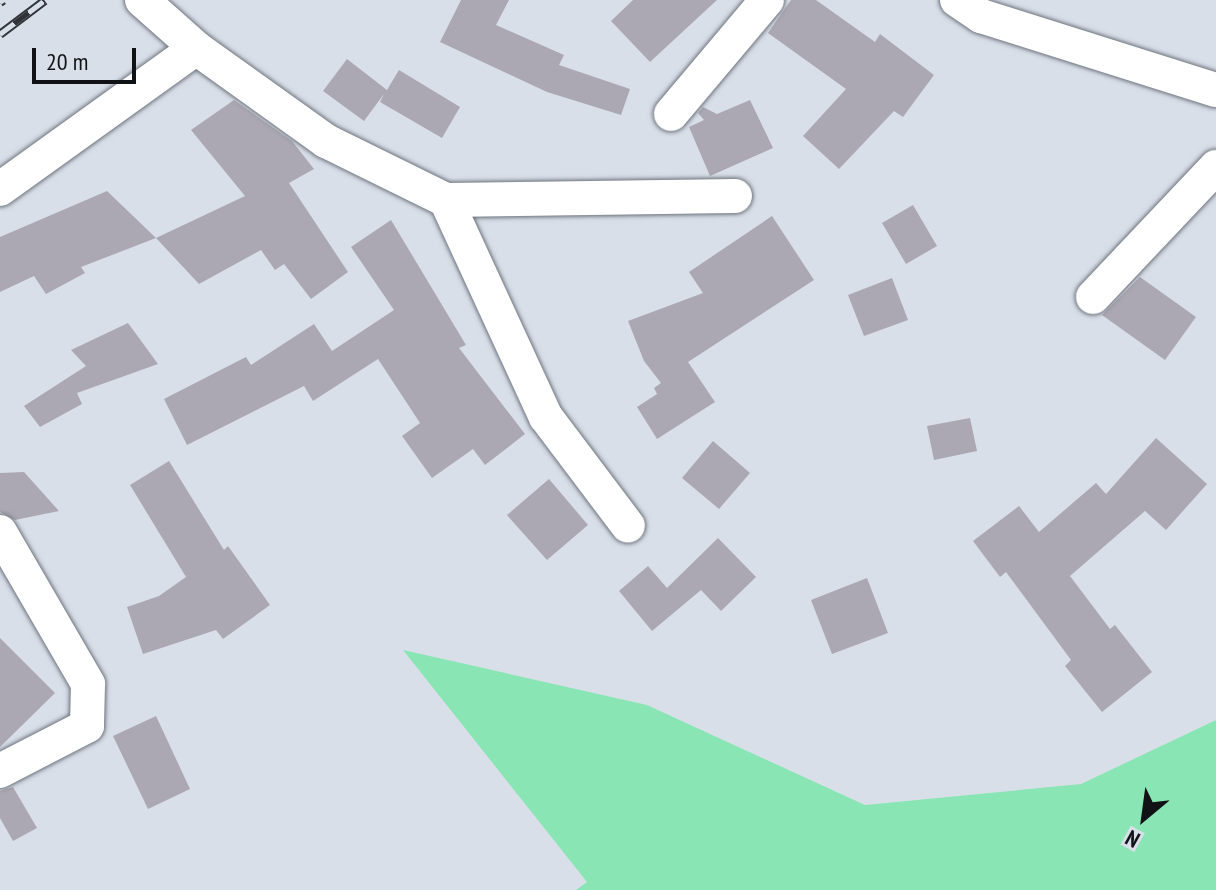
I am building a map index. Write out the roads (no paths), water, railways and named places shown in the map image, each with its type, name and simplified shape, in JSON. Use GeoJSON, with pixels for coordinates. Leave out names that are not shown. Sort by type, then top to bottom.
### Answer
{"type":"FeatureCollection","features":[{"type":"Feature","properties":{"kind":"street"},"geometry":{"type":"LineString","coordinates":[[144,0],[196,48],[326,141],[446,200],[735,196]]}},
{"type":"Feature","properties":{"kind":"street"},"geometry":{"type":"LineString","coordinates":[[671,114],[767,0]]}},
{"type":"Feature","properties":{"kind":"street"},"geometry":{"type":"LineString","coordinates":[[957,0],[981,16],[1216,90]]}},
{"type":"Feature","properties":{"kind":"street"},"geometry":{"type":"LineString","coordinates":[[0,189],[196,48]]}},
{"type":"Feature","properties":{"kind":"street"},"geometry":{"type":"LineString","coordinates":[[1093,297],[1216,167]]}},
{"type":"Feature","properties":{"kind":"street"},"geometry":{"type":"LineString","coordinates":[[446,200],[546,417],[628,526]]}},
{"type":"Feature","properties":{"kind":"street"},"geometry":{"type":"LineString","coordinates":[[0,532],[88,684],[87,726],[0,771]]}},
{"type":"Feature","properties":{"kind":"railway"},"geometry":{"type":"LineString","coordinates":[[0,34],[45,0]]}}]}
